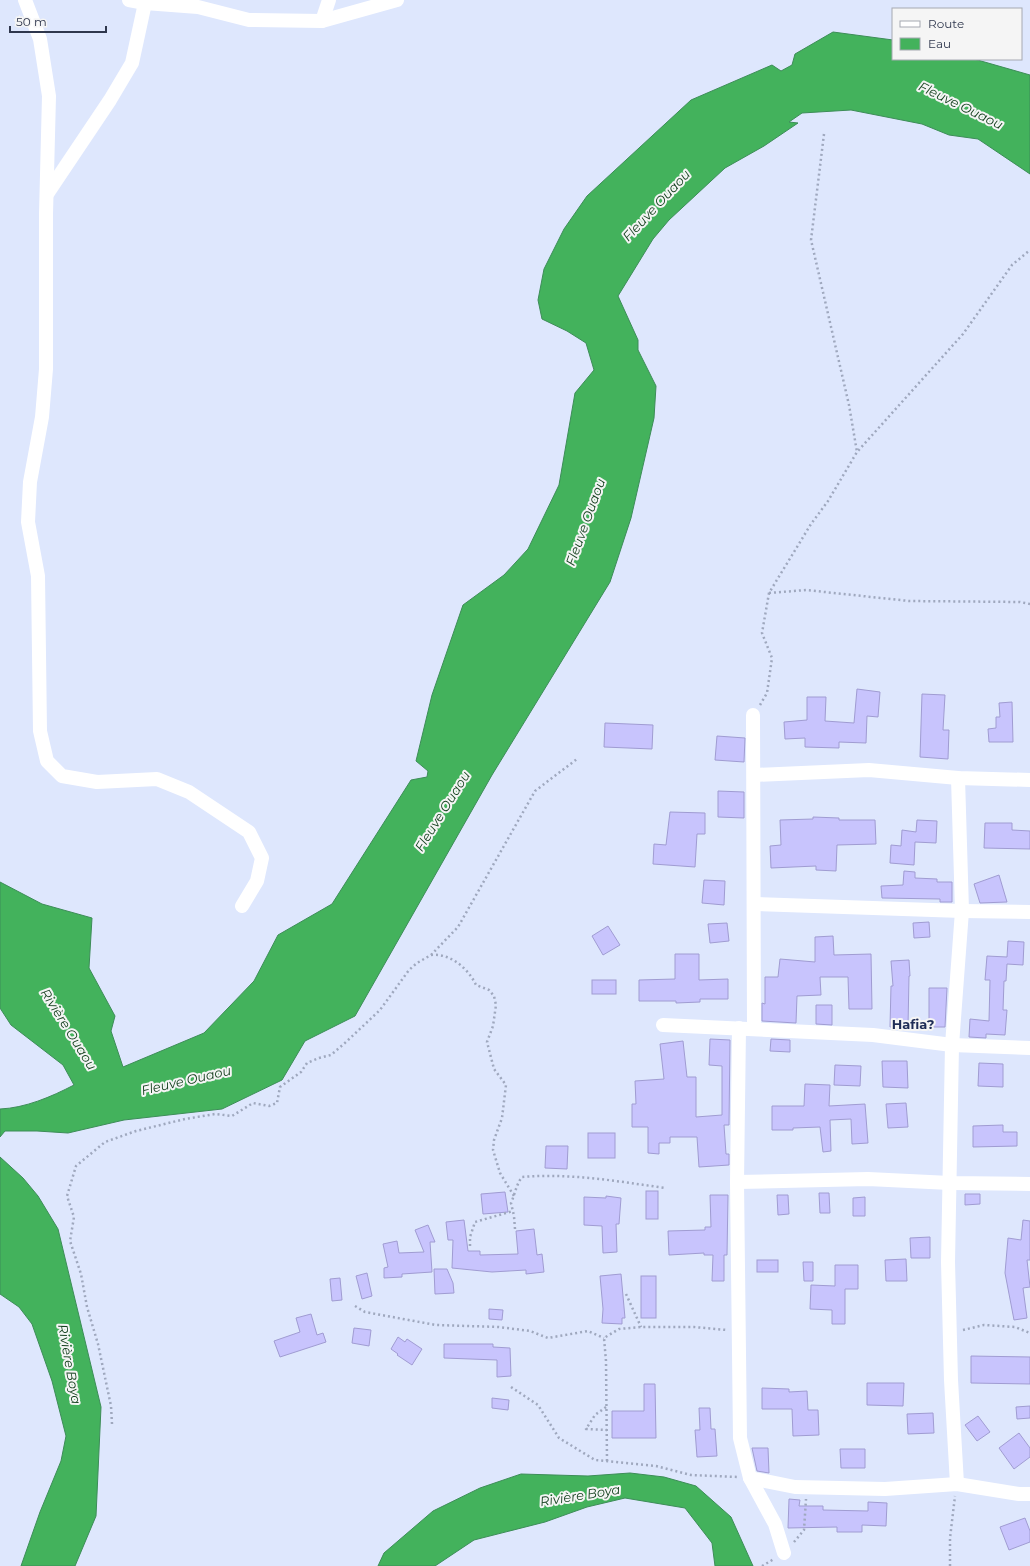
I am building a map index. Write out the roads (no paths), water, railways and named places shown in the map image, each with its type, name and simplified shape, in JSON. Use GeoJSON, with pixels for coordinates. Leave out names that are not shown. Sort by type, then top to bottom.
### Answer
{"type":"FeatureCollection","features":[{"type":"Feature","properties":{"kind":"street"},"geometry":{"type":"LineString","coordinates":[[25,0],[40,39],[49,96],[46,370],[42,417],[30,482],[28,522],[38,576],[40,732],[47,761],[62,776],[97,782],[157,779],[189,792],[249,832],[262,858],[257,881],[242,906]]}},
{"type":"Feature","properties":{"kind":"street"},"geometry":{"type":"LineString","coordinates":[[129,0],[145,4],[198,7],[249,20],[322,21],[397,0]]}},
{"type":"Feature","properties":{"kind":"street"},"geometry":{"type":"LineString","coordinates":[[322,21],[329,0]]}},
{"type":"Feature","properties":{"kind":"street"},"geometry":{"type":"LineString","coordinates":[[47,194],[110,100],[132,63],[145,4]]}},
{"type":"Feature","properties":{"kind":"street"},"geometry":{"type":"LineString","coordinates":[[753,715],[754,1029]]}},
{"type":"Feature","properties":{"kind":"street"},"geometry":{"type":"LineString","coordinates":[[754,775],[869,770],[958,778],[1030,780]]}},
{"type":"Feature","properties":{"kind":"street"},"geometry":{"type":"LineString","coordinates":[[957,1484],[948,1262],[952,1045],[962,911],[958,778]]}},
{"type":"Feature","properties":{"kind":"street"},"geometry":{"type":"LineString","coordinates":[[754,904],[1030,912]]}},
{"type":"Feature","properties":{"kind":"street"},"geometry":{"type":"LineString","coordinates":[[662,1025],[873,1035],[952,1045],[1030,1048]]}},
{"type":"Feature","properties":{"kind":"street"},"geometry":{"type":"LineString","coordinates":[[739,1028],[737,1182],[740,1332],[740,1438],[750,1478],[775,1524],[784,1553]]}},
{"type":"Feature","properties":{"kind":"street"},"geometry":{"type":"LineString","coordinates":[[737,1182],[868,1179],[950,1183],[1030,1184]]}},
{"type":"Feature","properties":{"kind":"street"},"geometry":{"type":"LineString","coordinates":[[750,1478],[795,1487],[885,1489],[957,1484],[1019,1494],[1030,1494]]}},
{"type":"Feature","properties":{"kind":"water"},"geometry":{"type":"Polygon","coordinates":[[[833,32],[892,40],[892,60],[978,60],[1030,75],[1030,174],[978,139],[949,135],[922,124],[851,110],[802,113],[789,122],[798,123],[764,146],[725,168],[669,220],[653,239],[618,296],[638,340],[638,350],[656,386],[654,418],[631,518],[610,582],[492,775],[355,1016],[305,1041],[282,1080],[222,1109],[124,1120],[68,1133],[5,1131],[0,1137],[0,1109],[19,1107],[38,1101],[74,1085],[63,1065],[11,1025],[0,1008],[0,882],[42,904],[92,918],[89,968],[115,1016],[111,1031],[123,1067],[204,1033],[254,981],[278,935],[332,904],[411,780],[427,777],[428,771],[416,761],[432,695],[463,605],[504,575],[528,549],[559,485],[575,393],[594,370],[586,343],[567,331],[542,319],[538,300],[544,269],[564,229],[587,196],[691,100],[772,65],[781,71],[792,65],[795,54],[833,32]]]}},
{"type":"Feature","properties":{"kind":"water","name":"Rivière Boya"},"geometry":{"type":"Polygon","coordinates":[[[0,1157],[23,1178],[38,1196],[58,1229],[101,1407],[96,1516],[75,1566],[21,1566],[40,1512],[61,1461],[66,1436],[52,1381],[32,1324],[19,1307],[0,1294],[0,1157]]]}},
{"type":"Feature","properties":{"kind":"water","name":"Rivière Boya"},"geometry":{"type":"Polygon","coordinates":[[[630,1473],[664,1477],[696,1486],[731,1517],[753,1566],[715,1566],[712,1543],[685,1508],[625,1498],[587,1507],[545,1522],[474,1540],[435,1566],[378,1566],[384,1553],[433,1511],[480,1488],[521,1474],[588,1476],[630,1473]]]}},
{"type":"Feature","properties":{"kind":"district","name":"Hafia?"},"geometry":{"type":"Point","coordinates":[913,1024]}},
{"type":"Feature","properties":{"kind":"water label","name":"Fleuve Ouaou"},"geometry":{"type":"Point","coordinates":[961,105]}},
{"type":"Feature","properties":{"kind":"water label","name":"Fleuve Ouaou"},"geometry":{"type":"Point","coordinates":[656,205]}},
{"type":"Feature","properties":{"kind":"water label","name":"Fleuve Ouaou"},"geometry":{"type":"Point","coordinates":[585,522]}},
{"type":"Feature","properties":{"kind":"water label","name":"Fleuve Ouaou"},"geometry":{"type":"Point","coordinates":[442,811]}},
{"type":"Feature","properties":{"kind":"water label","name":"Rivière Ouaou"},"geometry":{"type":"Point","coordinates":[69,1029]}},
{"type":"Feature","properties":{"kind":"water label","name":"Fleuve Ouaou"},"geometry":{"type":"Point","coordinates":[186,1080]}}]}
